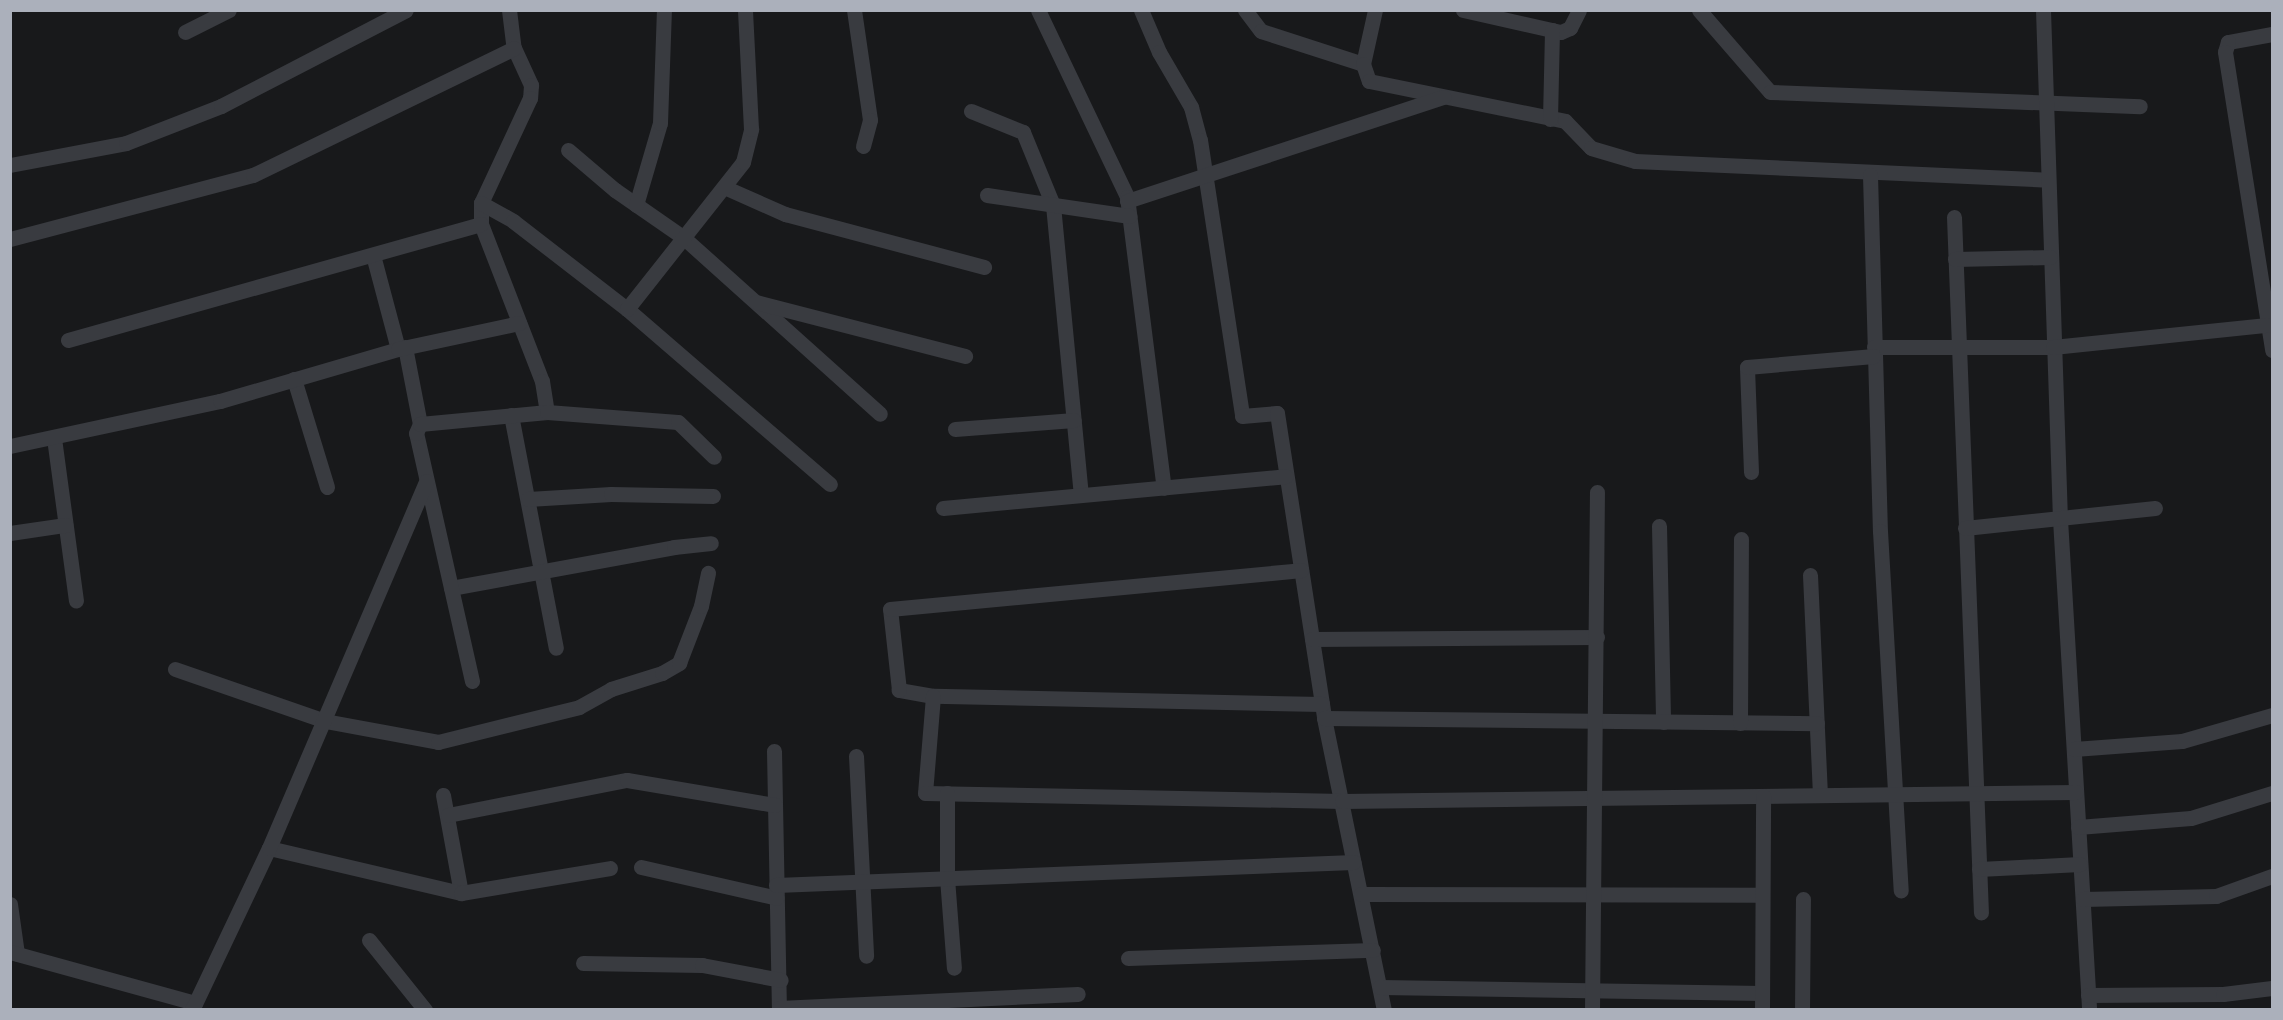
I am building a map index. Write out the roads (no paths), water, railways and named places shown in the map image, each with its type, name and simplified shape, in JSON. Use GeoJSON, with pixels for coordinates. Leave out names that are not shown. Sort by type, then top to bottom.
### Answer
{"type":"FeatureCollection","features":[{"type":"Feature","properties":{"kind":"street"},"geometry":{"type":"LineString","coordinates":[[185,32],[229,10]]}},
{"type":"Feature","properties":{"kind":"street"},"geometry":{"type":"LineString","coordinates":[[10,165],[126,143],[189,118],[406,10]]}},
{"type":"Feature","properties":{"kind":"street"},"geometry":{"type":"LineString","coordinates":[[509,10],[514,48],[531,86],[530,98],[481,203],[481,224],[542,381],[548,412]]}},
{"type":"Feature","properties":{"kind":"street"},"geometry":{"type":"LineString","coordinates":[[636,205],[660,123],[664,10]]}},
{"type":"Feature","properties":{"kind":"street"},"geometry":{"type":"LineString","coordinates":[[627,309],[743,162],[749,147],[750,50],[746,10]]}},
{"type":"Feature","properties":{"kind":"street"},"geometry":{"type":"LineString","coordinates":[[855,10],[870,120],[863,146]]}},
{"type":"Feature","properties":{"kind":"street"},"geometry":{"type":"LineString","coordinates":[[1038,10],[1128,209],[1164,488]]}},
{"type":"Feature","properties":{"kind":"street"},"geometry":{"type":"LineString","coordinates":[[1141,10],[1159,52],[1191,107],[1242,416],[1277,413],[1323,711],[1384,1010]]}},
{"type":"Feature","properties":{"kind":"street"},"geometry":{"type":"LineString","coordinates":[[1245,10],[1262,31],[1363,64]]}},
{"type":"Feature","properties":{"kind":"street"},"geometry":{"type":"LineString","coordinates":[[1375,10],[1363,64],[1370,81],[1550,119],[1573,127],[1581,142],[1592,148],[1635,161],[1869,175],[2048,180]]}},
{"type":"Feature","properties":{"kind":"street"},"geometry":{"type":"LineString","coordinates":[[1462,10],[1499,14],[1552,30],[1570,28],[1579,10]]}},
{"type":"Feature","properties":{"kind":"street"},"geometry":{"type":"LineString","coordinates":[[1699,10],[1770,92],[2140,106]]}},
{"type":"Feature","properties":{"kind":"street"},"geometry":{"type":"LineString","coordinates":[[2043,10],[2060,519],[2089,1002],[2223,994],[2272,988]]}},
{"type":"Feature","properties":{"kind":"street"},"geometry":{"type":"LineString","coordinates":[[1550,119],[1552,30]]}},
{"type":"Feature","properties":{"kind":"street"},"geometry":{"type":"LineString","coordinates":[[2272,34],[2228,42],[2225,52],[2272,350]]}},
{"type":"Feature","properties":{"kind":"street"},"geometry":{"type":"LineString","coordinates":[[10,239],[253,175],[514,48]]}},
{"type":"Feature","properties":{"kind":"street"},"geometry":{"type":"LineString","coordinates":[[987,195],[1053,205],[1128,209],[1204,177],[1443,97]]}},
{"type":"Feature","properties":{"kind":"street"},"geometry":{"type":"LineString","coordinates":[[971,111],[1023,132],[1053,205],[1081,495]]}},
{"type":"Feature","properties":{"kind":"street"},"geometry":{"type":"LineString","coordinates":[[568,150],[636,205],[684,238],[880,414]]}},
{"type":"Feature","properties":{"kind":"street"},"geometry":{"type":"LineString","coordinates":[[1869,175],[1880,531],[1898,794],[1901,890]]}},
{"type":"Feature","properties":{"kind":"street"},"geometry":{"type":"LineString","coordinates":[[724,187],[785,214],[984,267]]}},
{"type":"Feature","properties":{"kind":"street"},"geometry":{"type":"LineString","coordinates":[[481,203],[513,221],[627,309],[830,484]]}},
{"type":"Feature","properties":{"kind":"street"},"geometry":{"type":"LineString","coordinates":[[1954,217],[1957,350],[1981,912]]}},
{"type":"Feature","properties":{"kind":"street"},"geometry":{"type":"LineString","coordinates":[[68,340],[481,224]]}},
{"type":"Feature","properties":{"kind":"street"},"geometry":{"type":"LineString","coordinates":[[373,255],[401,348],[420,424],[416,433],[472,681]]}},
{"type":"Feature","properties":{"kind":"street"},"geometry":{"type":"LineString","coordinates":[[1955,259],[2050,257]]}},
{"type":"Feature","properties":{"kind":"street"},"geometry":{"type":"LineString","coordinates":[[753,301],[965,356]]}},
{"type":"Feature","properties":{"kind":"street"},"geometry":{"type":"LineString","coordinates":[[10,446],[220,401],[401,348],[519,323]]}},
{"type":"Feature","properties":{"kind":"street"},"geometry":{"type":"LineString","coordinates":[[1751,471],[1747,367],[1874,351],[2053,347],[2267,325]]}},
{"type":"Feature","properties":{"kind":"street"},"geometry":{"type":"LineString","coordinates":[[294,379],[327,487]]}},
{"type":"Feature","properties":{"kind":"street"},"geometry":{"type":"LineString","coordinates":[[420,424],[548,412],[678,422],[714,457]]}},
{"type":"Feature","properties":{"kind":"street"},"geometry":{"type":"LineString","coordinates":[[511,415],[556,648]]}},
{"type":"Feature","properties":{"kind":"street"},"geometry":{"type":"LineString","coordinates":[[955,429],[1074,420]]}},
{"type":"Feature","properties":{"kind":"street"},"geometry":{"type":"LineString","coordinates":[[54,438],[76,601]]}},
{"type":"Feature","properties":{"kind":"street"},"geometry":{"type":"LineString","coordinates":[[943,508],[1286,477]]}},
{"type":"Feature","properties":{"kind":"street"},"geometry":{"type":"LineString","coordinates":[[10,904],[14,953],[193,1006],[269,848],[426,481]]}},
{"type":"Feature","properties":{"kind":"street"},"geometry":{"type":"LineString","coordinates":[[1592,1010],[1597,492]]}},
{"type":"Feature","properties":{"kind":"street"},"geometry":{"type":"LineString","coordinates":[[528,500],[611,494],[713,496]]}},
{"type":"Feature","properties":{"kind":"street"},"geometry":{"type":"LineString","coordinates":[[1965,528],[2155,508]]}},
{"type":"Feature","properties":{"kind":"street"},"geometry":{"type":"LineString","coordinates":[[10,533],[65,525]]}},
{"type":"Feature","properties":{"kind":"street"},"geometry":{"type":"LineString","coordinates":[[1659,526],[1664,722]]}},
{"type":"Feature","properties":{"kind":"street"},"geometry":{"type":"LineString","coordinates":[[1740,723],[1741,539]]}},
{"type":"Feature","properties":{"kind":"street"},"geometry":{"type":"LineString","coordinates":[[450,588],[543,573],[674,547],[711,543]]}},
{"type":"Feature","properties":{"kind":"street"},"geometry":{"type":"LineString","coordinates":[[1301,570],[890,609],[899,690],[933,696],[1596,721],[1817,723]]}},
{"type":"Feature","properties":{"kind":"street"},"geometry":{"type":"LineString","coordinates":[[175,669],[325,721],[438,742],[579,707],[611,689],[662,673],[679,663],[701,606],[708,573]]}},
{"type":"Feature","properties":{"kind":"street"},"geometry":{"type":"LineString","coordinates":[[1810,575],[1821,795]]}},
{"type":"Feature","properties":{"kind":"street"},"geometry":{"type":"LineString","coordinates":[[1312,639],[1597,637]]}},
{"type":"Feature","properties":{"kind":"street"},"geometry":{"type":"LineString","coordinates":[[933,696],[925,792],[1342,801],[2076,792]]}},
{"type":"Feature","properties":{"kind":"street"},"geometry":{"type":"LineString","coordinates":[[2074,749],[2182,741],[2272,715]]}},
{"type":"Feature","properties":{"kind":"street"},"geometry":{"type":"LineString","coordinates":[[774,751],[776,891],[781,980],[779,1009],[1077,994]]}},
{"type":"Feature","properties":{"kind":"street"},"geometry":{"type":"LineString","coordinates":[[856,756],[860,881],[866,956]]}},
{"type":"Feature","properties":{"kind":"street"},"geometry":{"type":"LineString","coordinates":[[448,815],[627,780],[775,805]]}},
{"type":"Feature","properties":{"kind":"street"},"geometry":{"type":"LineString","coordinates":[[946,793],[946,878],[954,968]]}},
{"type":"Feature","properties":{"kind":"street"},"geometry":{"type":"LineString","coordinates":[[2078,827],[2191,818],[2272,793]]}},
{"type":"Feature","properties":{"kind":"street"},"geometry":{"type":"LineString","coordinates":[[442,795],[448,815],[461,893]]}},
{"type":"Feature","properties":{"kind":"street"},"geometry":{"type":"LineString","coordinates":[[1762,1010],[1763,796]]}},
{"type":"Feature","properties":{"kind":"street"},"geometry":{"type":"LineString","coordinates":[[269,848],[461,893],[609,868]]}},
{"type":"Feature","properties":{"kind":"street"},"geometry":{"type":"LineString","coordinates":[[641,867],[776,891],[860,881],[1354,862]]}},
{"type":"Feature","properties":{"kind":"street"},"geometry":{"type":"LineString","coordinates":[[1980,869],[2080,864]]}},
{"type":"Feature","properties":{"kind":"street"},"geometry":{"type":"LineString","coordinates":[[2083,899],[2216,896],[2272,876]]}},
{"type":"Feature","properties":{"kind":"street"},"geometry":{"type":"LineString","coordinates":[[1361,894],[1762,895]]}},
{"type":"Feature","properties":{"kind":"street"},"geometry":{"type":"LineString","coordinates":[[1802,1010],[1803,898]]}},
{"type":"Feature","properties":{"kind":"street"},"geometry":{"type":"LineString","coordinates":[[369,940],[425,1010]]}},
{"type":"Feature","properties":{"kind":"street"},"geometry":{"type":"LineString","coordinates":[[1128,958],[1373,950]]}},
{"type":"Feature","properties":{"kind":"street"},"geometry":{"type":"LineString","coordinates":[[583,963],[702,965],[781,980]]}},
{"type":"Feature","properties":{"kind":"street"},"geometry":{"type":"LineString","coordinates":[[1380,987],[1762,993]]}}]}
